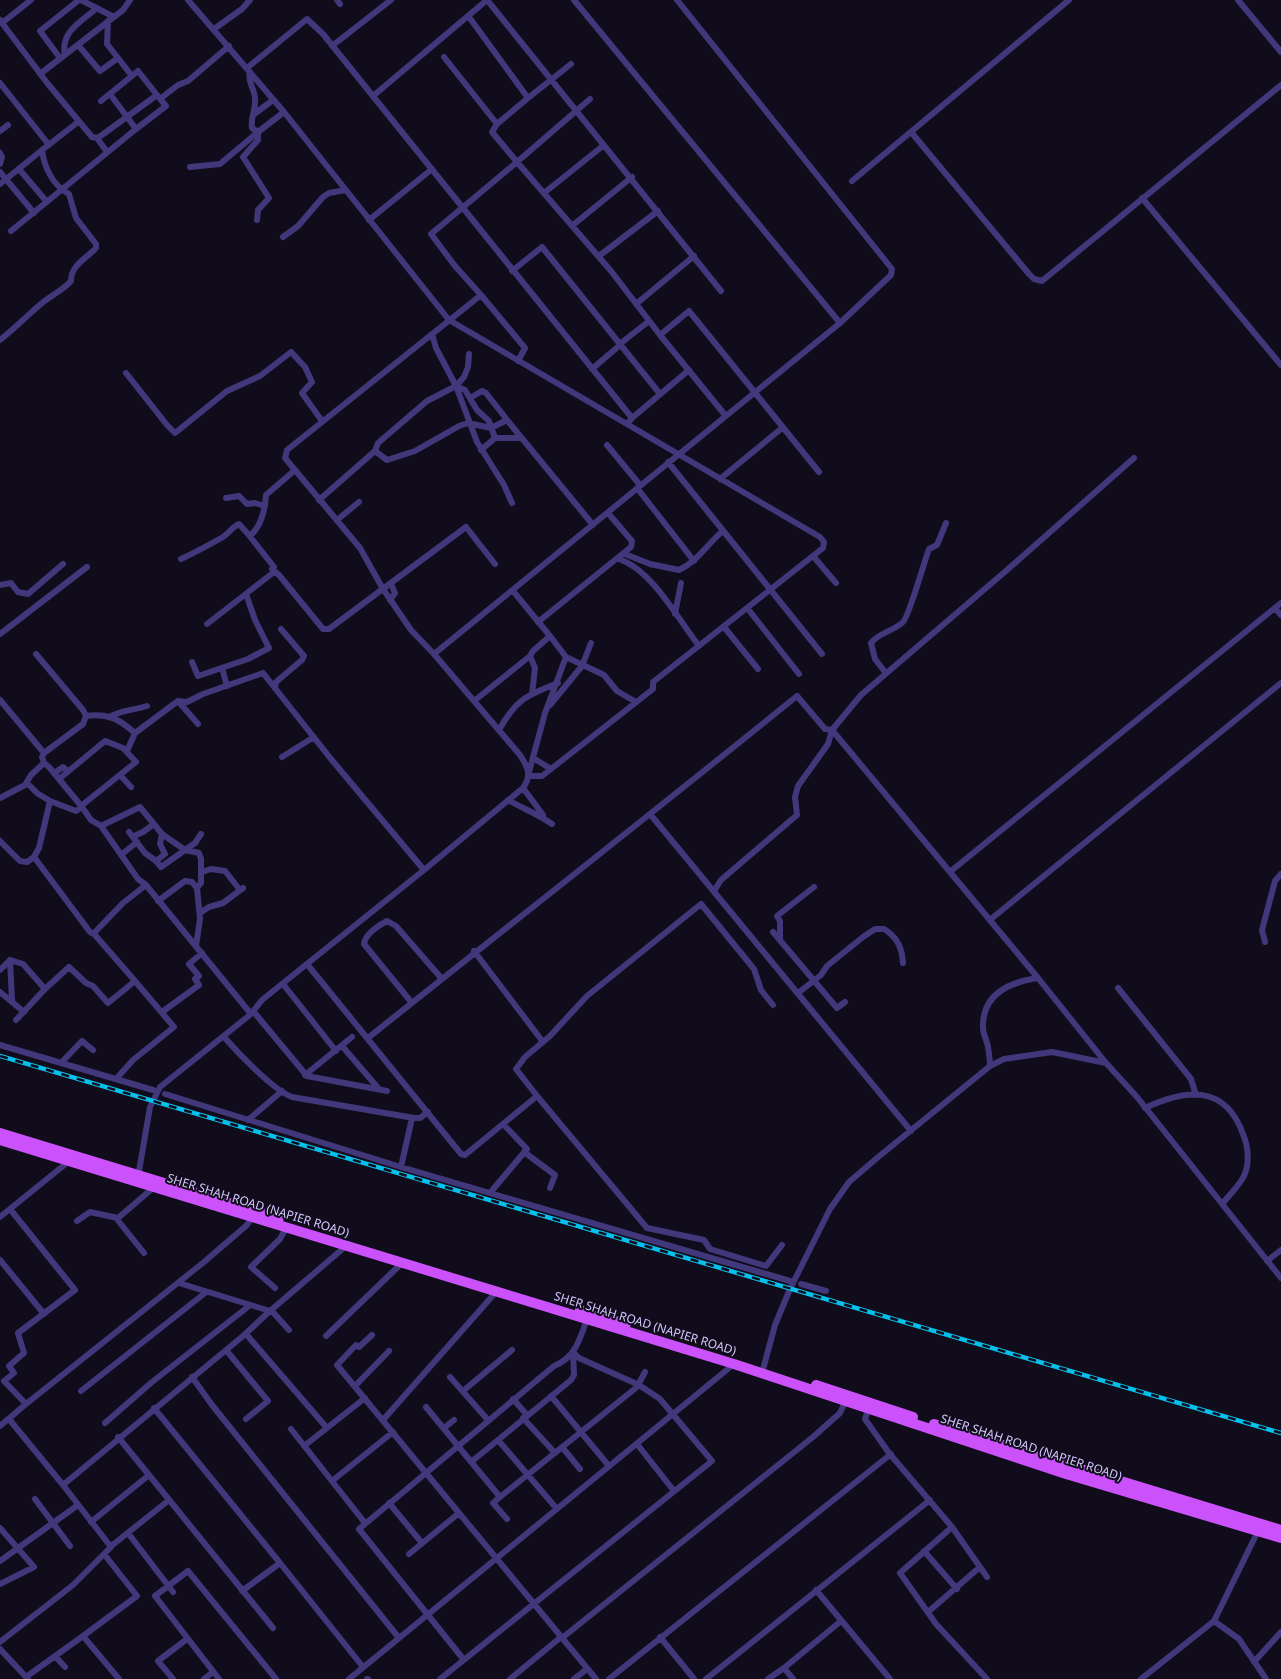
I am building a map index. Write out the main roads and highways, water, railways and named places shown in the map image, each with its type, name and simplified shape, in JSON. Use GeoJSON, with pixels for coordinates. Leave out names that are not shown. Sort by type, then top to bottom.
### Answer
{"type":"FeatureCollection","features":[{"type":"Feature","properties":{"kind":"main road","name":"SHER SHAH ROAD (NAPIER ROAD)"},"geometry":{"type":"LineString","coordinates":[[0,1133],[138,1179],[762,1370],[923,1424],[1259,1528],[1281,1538]]}},
{"type":"Feature","properties":{"kind":"main road","name":"SHER SHAH ROAD (NAPIER ROAD)"},"geometry":{"type":"LineString","coordinates":[[0,1140],[68,1162],[138,1179],[153,1188],[402,1263],[497,1289],[587,1319],[601,1320],[734,1364],[762,1370],[868,1410],[923,1424]]}},
{"type":"Feature","properties":{"kind":"main road","name":"SHER SHAH ROAD (NAPIER ROAD)"},"geometry":{"type":"LineString","coordinates":[[1259,1528],[1281,1530]]}},
{"type":"Feature","properties":{"kind":"railway"},"geometry":{"type":"LineString","coordinates":[[0,1056],[1281,1433]]}}]}
